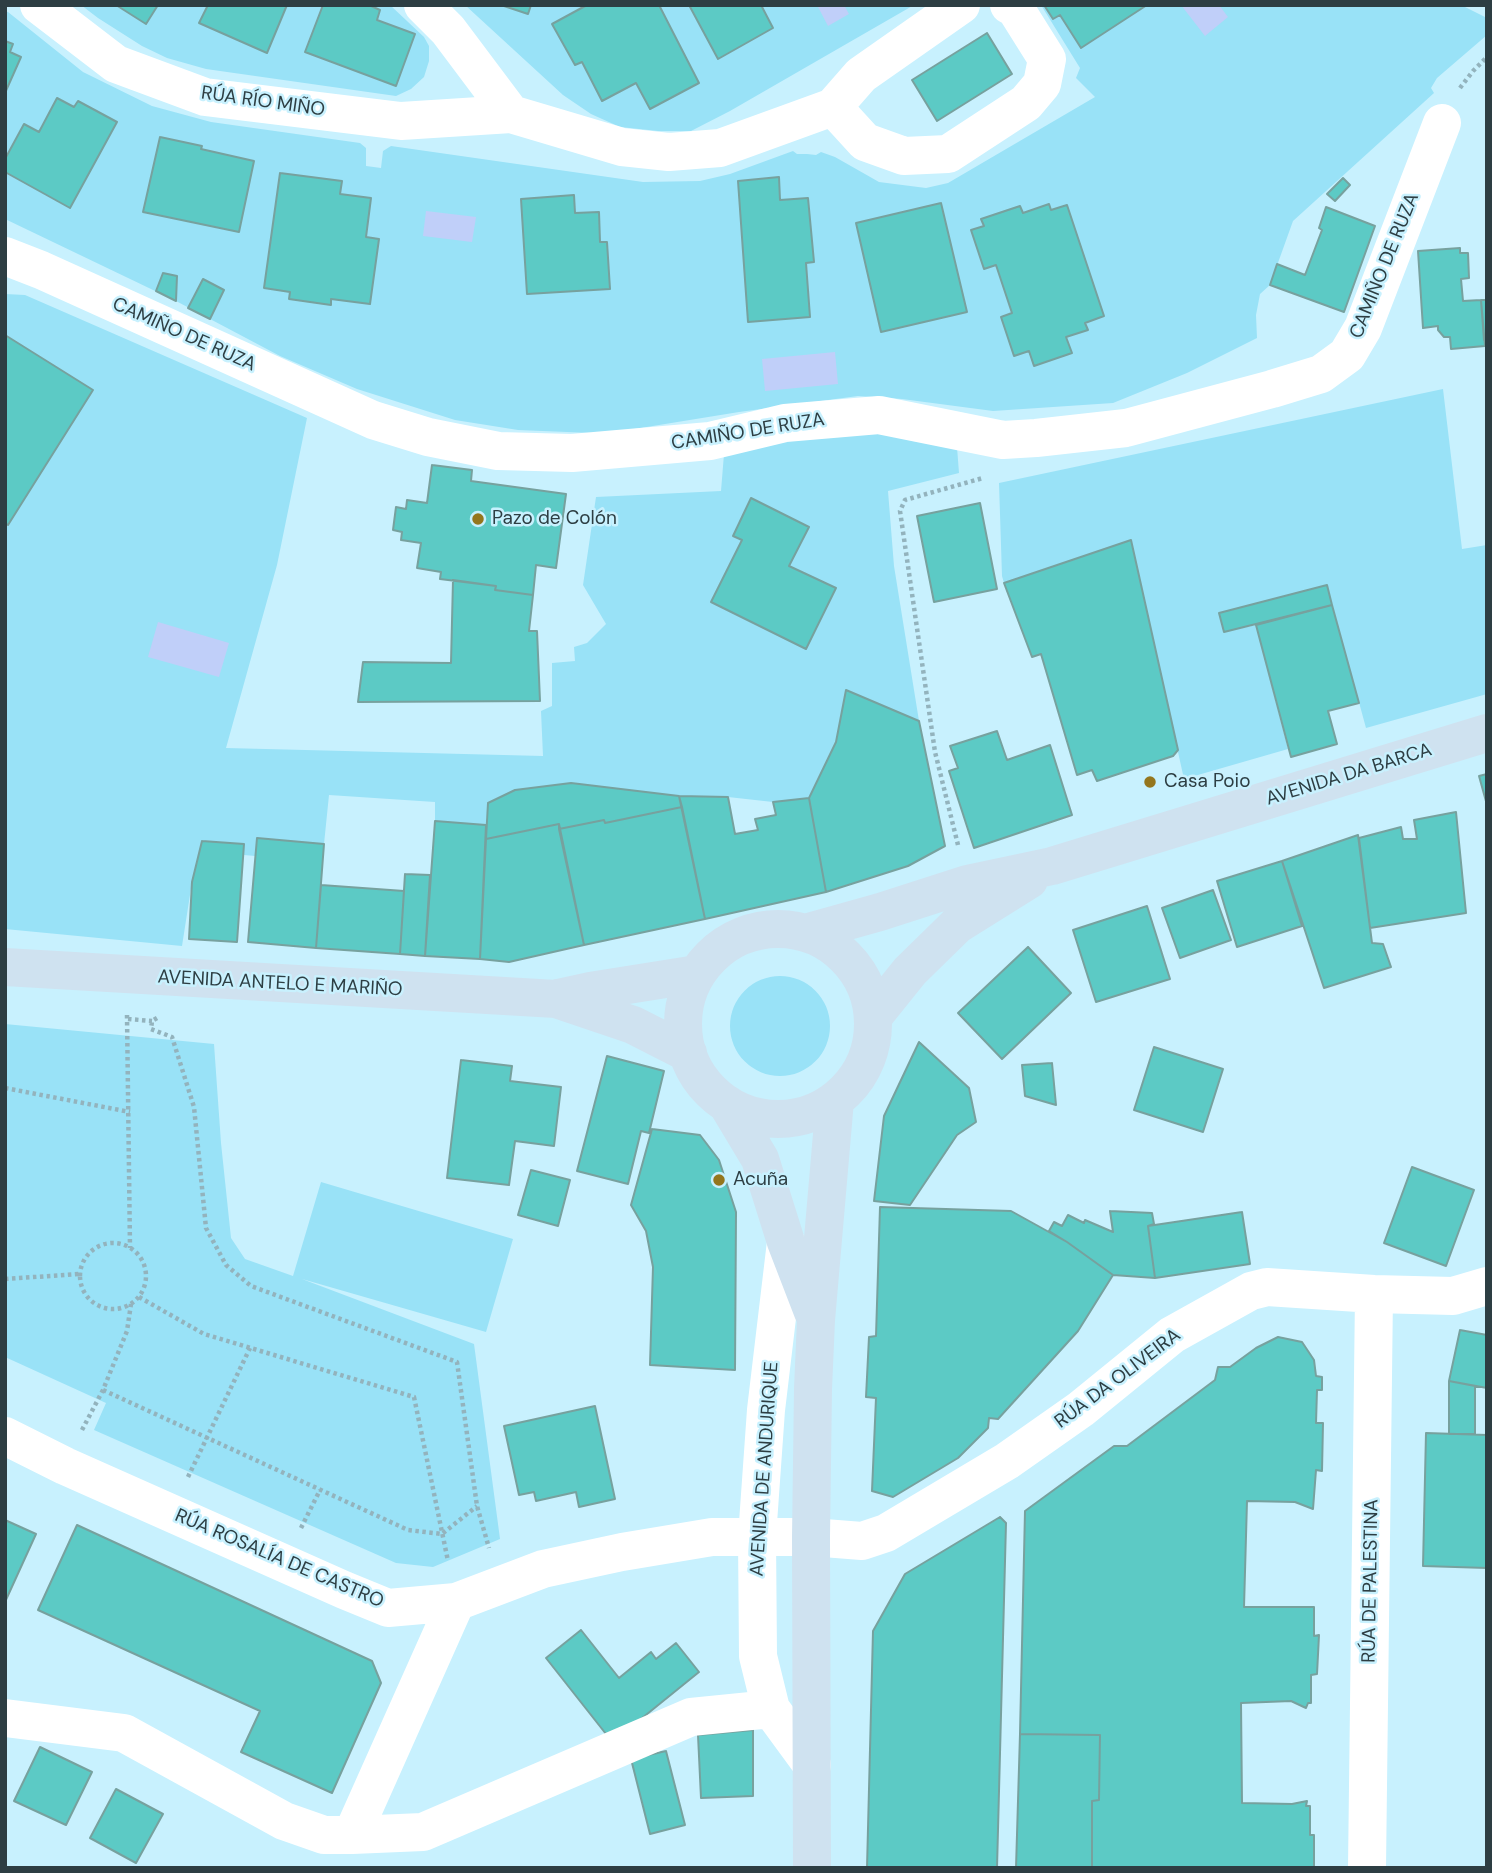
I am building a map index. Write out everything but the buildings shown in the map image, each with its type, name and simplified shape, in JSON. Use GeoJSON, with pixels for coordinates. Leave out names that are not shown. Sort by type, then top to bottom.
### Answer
{"type":"FeatureCollection","features":[{"type":"Feature","properties":{"kind":"main road","name":"AVENIDA DA BARCA"},"geometry":{"type":"LineString","coordinates":[[1052,866],[1487,733]]}},
{"type":"Feature","properties":{"kind":"main road"},"geometry":{"type":"LineString","coordinates":[[805,933],[967,884],[1052,866]]}},
{"type":"Feature","properties":{"kind":"main road"},"geometry":{"type":"LineString","coordinates":[[873,1017],[910,971],[957,925],[1052,866]]}},
{"type":"Feature","properties":{"kind":"main road"},"geometry":{"type":"LineString","coordinates":[[780,929],[805,933],[826,942],[844,956],[859,973],[868,994],[873,1017],[872,1040],[864,1063],[852,1083],[835,1100],[816,1112],[793,1118],[770,1119],[747,1114],[727,1104],[710,1090],[696,1073],[684,1033],[684,1013],[697,974],[713,955],[733,940],[756,931],[780,929]]}},
{"type":"Feature","properties":{"kind":"main road","name":"AVENIDA ANTELO E MARIÑO"},"geometry":{"type":"LineString","coordinates":[[5,967],[556,999],[633,1025],[688,1053]]}},
{"type":"Feature","properties":{"kind":"main road","name":"AVENIDA ANTELO E MARIÑO"},"geometry":{"type":"LineString","coordinates":[[556,999],[697,974]]}},
{"type":"Feature","properties":{"kind":"main road"},"geometry":{"type":"LineString","coordinates":[[812,1868],[813,1389],[816,1320],[835,1100]]}},
{"type":"Feature","properties":{"kind":"main road"},"geometry":{"type":"LineString","coordinates":[[727,1104],[760,1159],[786,1242],[816,1320]]}},
{"type":"Feature","properties":{"kind":"street","name":"RÚA RÍO MIÑO"},"geometry":{"type":"LineString","coordinates":[[39,5],[116,64],[205,97],[401,121],[510,114]]}},
{"type":"Feature","properties":{"kind":"street"},"geometry":{"type":"LineString","coordinates":[[423,5],[448,30],[510,114],[622,147],[668,152],[720,148],[833,107],[861,75],[961,5]]}},
{"type":"Feature","properties":{"kind":"street"},"geometry":{"type":"LineString","coordinates":[[833,107],[865,142],[904,156],[948,154],[1026,103],[1042,84],[1047,59],[1015,8],[1009,5]]}},
{"type":"Feature","properties":{"kind":"street","name":"CAMIÑO DE RUZA"},"geometry":{"type":"LineString","coordinates":[[5,256],[373,420],[428,437],[498,451],[572,453],[710,441],[785,423],[879,415],[1003,440],[1126,428],[1321,374],[1347,355],[1363,328],[1442,123]]}},
{"type":"Feature","properties":{"kind":"street","name":"AVENIDA DE ANDURIQUE"},"geometry":{"type":"LineString","coordinates":[[786,1242],[766,1410],[757,1538],[758,1656],[771,1709],[812,1765]]}},
{"type":"Feature","properties":{"kind":"street","name":"RÚA DA OLIVEIRA"},"geometry":{"type":"LineString","coordinates":[[811,1537],[862,1541],[886,1532],[1007,1461],[1081,1409],[1172,1335],[1251,1292],[1268,1287],[1453,1296],[1487,1286]]}},
{"type":"Feature","properties":{"kind":"street","name":"RÚA DE PALESTINA"},"geometry":{"type":"LineString","coordinates":[[1367,1868],[1374,1294]]}},
{"type":"Feature","properties":{"kind":"street","name":"RÚA ROSALÍA DE CASTRO"},"geometry":{"type":"LineString","coordinates":[[5,1436],[65,1466],[388,1608],[456,1602],[543,1569],[622,1552],[712,1537],[811,1537]]}},
{"type":"Feature","properties":{"kind":"street"},"geometry":{"type":"LineString","coordinates":[[352,1835],[456,1602]]}},
{"type":"Feature","properties":{"kind":"street"},"geometry":{"type":"LineString","coordinates":[[5,1719],[124,1732],[284,1821],[324,1835],[352,1835],[423,1832],[691,1717],[771,1709]]}},
{"type":"Feature","properties":{"kind":"path"},"geometry":{"type":"LineString","coordinates":[[967,884],[935,752],[900,511],[905,500],[990,476],[1003,440]]}},
{"type":"Feature","properties":{"kind":"path"},"geometry":{"type":"LineString","coordinates":[[125,976],[130,1112],[130,1248]]}},
{"type":"Feature","properties":{"kind":"path"},"geometry":{"type":"LineString","coordinates":[[128,1019],[152,1021]]}},
{"type":"Feature","properties":{"kind":"path"},"geometry":{"type":"LineString","coordinates":[[151,1029],[172,1037],[176,1048],[194,1107],[206,1228],[226,1265],[251,1286],[457,1362],[477,1506],[499,1586]]}},
{"type":"Feature","properties":{"kind":"path"},"geometry":{"type":"LineString","coordinates":[[5,1088],[130,1112]]}},
{"type":"Feature","properties":{"kind":"path"},"geometry":{"type":"LineString","coordinates":[[109,1243],[120,1244],[139,1255],[145,1265],[146,1277],[139,1297],[122,1309],[111,1310],[92,1302],[80,1285],[79,1274],[89,1253],[98,1246],[109,1243]]}},
{"type":"Feature","properties":{"kind":"path"},"geometry":{"type":"LineString","coordinates":[[5,1279],[79,1274]]}},
{"type":"Feature","properties":{"kind":"path"},"geometry":{"type":"LineString","coordinates":[[139,1297],[204,1334],[414,1398],[456,1602]]}},
{"type":"Feature","properties":{"kind":"path"},"geometry":{"type":"LineString","coordinates":[[65,1466],[103,1390],[127,1331],[131,1304]]}},
{"type":"Feature","properties":{"kind":"path"},"geometry":{"type":"LineString","coordinates":[[170,1513],[250,1348]]}},
{"type":"Feature","properties":{"kind":"path"},"geometry":{"type":"LineString","coordinates":[[103,1390],[408,1530],[442,1534],[477,1506]]}},
{"type":"Feature","properties":{"kind":"shaded area"},"geometry":{"type":"Polygon","coordinates":[[[81,5],[390,5],[424,37],[429,46],[429,61],[424,77],[411,89],[396,96],[206,69],[167,58],[142,46],[81,5]]]}},
{"type":"Feature","properties":{"kind":"shaded area"},"geometry":{"type":"Polygon","coordinates":[[[465,5],[914,5],[691,131],[658,131],[620,127],[591,114],[563,95],[465,5]]]}},
{"type":"Feature","properties":{"kind":"shaded area"},"geometry":{"type":"Polygon","coordinates":[[[817,5],[844,5],[849,14],[828,26],[817,5]]]}},
{"type":"Feature","properties":{"kind":"shaded area"},"geometry":{"type":"Polygon","coordinates":[[[1041,5],[1461,5],[1487,18],[1487,35],[1437,78],[1431,88],[1434,93],[1293,221],[1270,285],[1260,294],[1256,315],[1257,338],[1187,373],[1113,403],[993,411],[858,396],[622,431],[592,433],[518,430],[455,420],[357,389],[280,356],[176,301],[5,219],[5,11],[83,72],[152,106],[211,122],[360,143],[366,148],[366,166],[381,168],[383,151],[391,146],[643,182],[700,181],[730,174],[793,151],[797,154],[816,155],[821,152],[879,182],[926,188],[948,183],[1095,97],[1076,78],[1080,68],[1041,5]]]}},
{"type":"Feature","properties":{"kind":"shaded area"},"geometry":{"type":"Polygon","coordinates":[[[1181,5],[1219,5],[1228,17],[1205,36],[1181,5]]]}},
{"type":"Feature","properties":{"kind":"shaded area"},"geometry":{"type":"Polygon","coordinates":[[[426,211],[476,217],[472,242],[423,236],[426,211]]]}},
{"type":"Feature","properties":{"kind":"shaded area"},"geometry":{"type":"Polygon","coordinates":[[[5,294],[25,295],[307,418],[277,565],[226,748],[543,756],[541,711],[552,706],[552,663],[575,661],[574,647],[587,643],[606,624],[583,585],[596,497],[721,491],[724,454],[792,439],[882,432],[957,447],[959,473],[888,491],[894,566],[919,721],[846,690],[836,742],[809,798],[773,802],[728,797],[679,796],[571,783],[515,790],[488,803],[486,825],[435,821],[435,802],[329,795],[324,844],[257,838],[255,856],[244,855],[243,844],[202,842],[192,882],[182,946],[5,929],[5,294]]]}},
{"type":"Feature","properties":{"kind":"shaded area"},"geometry":{"type":"Polygon","coordinates":[[[835,352],[838,384],[765,391],[762,359],[835,352]]]}},
{"type":"Feature","properties":{"kind":"shaded area"},"geometry":{"type":"Polygon","coordinates":[[[1443,389],[1462,549],[1487,545],[1487,694],[1366,728],[1327,585],[1219,613],[1224,632],[1256,625],[1288,749],[1184,779],[1131,541],[1004,583],[999,483],[1443,389]]]}},
{"type":"Feature","properties":{"kind":"shaded area"},"geometry":{"type":"Polygon","coordinates":[[[158,622],[229,643],[219,677],[148,657],[158,622]]]}},
{"type":"Feature","properties":{"kind":"shaded area"},"geometry":{"type":"Polygon","coordinates":[[[770,976],[790,976],[816,990],[827,1007],[830,1026],[827,1045],[816,1062],[790,1076],[770,1076],[752,1068],[738,1054],[730,1036],[730,1016],[738,998],[752,984],[770,976]]]}},
{"type":"Feature","properties":{"kind":"shaded area"},"geometry":{"type":"Polygon","coordinates":[[[5,1024],[214,1044],[231,1238],[245,1259],[293,1276],[321,1182],[513,1239],[486,1332],[302,1279],[474,1344],[500,1539],[433,1567],[396,1563],[94,1430],[106,1403],[5,1357],[5,1024]]]}},
{"type":"Feature","properties":{"kind":"place","name":"Pazo de Colón"},"geometry":{"type":"Point","coordinates":[478,519]}},
{"type":"Feature","properties":{"kind":"place","name":"Casa Poio"},"geometry":{"type":"Point","coordinates":[1150,782]}},
{"type":"Feature","properties":{"kind":"place","name":"Acuña"},"geometry":{"type":"Point","coordinates":[719,1180]}}]}
